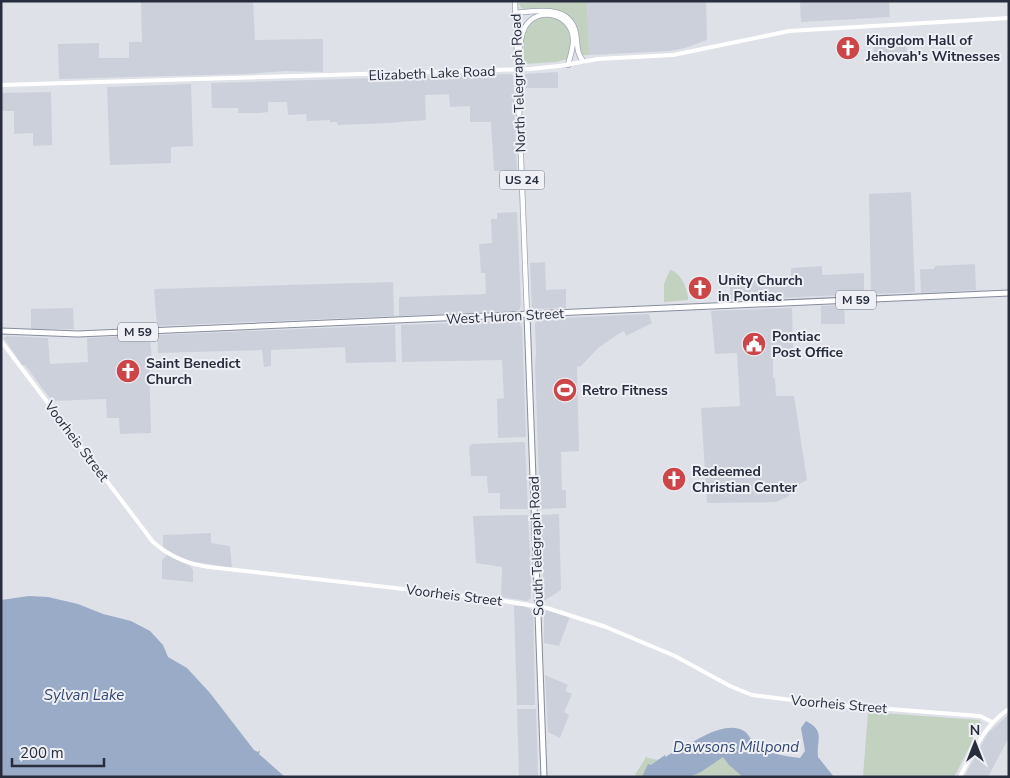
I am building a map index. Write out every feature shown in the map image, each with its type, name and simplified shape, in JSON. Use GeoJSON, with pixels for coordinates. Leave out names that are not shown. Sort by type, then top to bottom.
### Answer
{"type":"FeatureCollection","features":[{"type":"Feature","properties":{"kind":"highway","name":"West Huron Street"},"geometry":{"type":"LineString","coordinates":[[1,331],[78,334],[1009,294]]}},
{"type":"Feature","properties":{"kind":"highway","name":"South Telegraph Road"},"geometry":{"type":"LineString","coordinates":[[527,314],[544,777]]}},
{"type":"Feature","properties":{"kind":"main road","name":"North Telegraph Road"},"geometry":{"type":"LineString","coordinates":[[515,1],[527,314]]}},
{"type":"Feature","properties":{"kind":"main road"},"geometry":{"type":"LineString","coordinates":[[515,12],[551,11],[564,16],[574,28],[577,52],[583,61]]}},
{"type":"Feature","properties":{"kind":"main road"},"geometry":{"type":"LineString","coordinates":[[517,56],[527,24],[538,16],[552,15],[566,22],[572,32],[573,43],[568,65]]}},
{"type":"Feature","properties":{"kind":"street","name":"Elizabeth Lake Road"},"geometry":{"type":"LineString","coordinates":[[1,85],[518,70],[568,65],[583,61],[673,55],[789,31],[1009,18]]}},
{"type":"Feature","properties":{"kind":"street","name":"Voorheis Street"},"geometry":{"type":"LineString","coordinates":[[1,341],[149,537],[162,550],[186,563],[538,606],[589,620],[675,656],[730,686],[752,694],[816,703],[980,716],[992,722]]}},
{"type":"Feature","properties":{"kind":"street"},"geometry":{"type":"LineString","coordinates":[[960,777],[980,738],[992,722],[1009,709]]}},
{"type":"Feature","properties":{"kind":"shaded area"},"geometry":{"type":"Polygon","coordinates":[[[141,1],[253,1],[255,40],[323,39],[323,72],[286,71],[244,74],[59,79],[58,44],[99,43],[99,58],[129,58],[129,42],[142,42],[141,1]]]}},
{"type":"Feature","properties":{"kind":"shaded area"},"geometry":{"type":"Polygon","coordinates":[[[587,1],[706,1],[707,40],[685,48],[669,51],[589,55],[587,1]]]}},
{"type":"Feature","properties":{"kind":"shaded area"},"geometry":{"type":"Polygon","coordinates":[[[800,1],[889,1],[890,17],[801,22],[800,1]]]}},
{"type":"Feature","properties":{"kind":"shaded area"},"geometry":{"type":"Polygon","coordinates":[[[906,37],[907,54],[874,56],[873,39],[906,37]]]}},
{"type":"Feature","properties":{"kind":"shaded area"},"geometry":{"type":"Polygon","coordinates":[[[558,72],[558,88],[526,88],[525,74],[558,72]]]}},
{"type":"Feature","properties":{"kind":"shaded area"},"geometry":{"type":"Polygon","coordinates":[[[511,74],[513,76],[517,171],[494,171],[491,122],[470,122],[470,106],[450,107],[449,94],[425,95],[426,120],[388,123],[338,125],[337,122],[330,122],[330,120],[307,121],[306,114],[288,115],[287,102],[268,102],[268,112],[260,113],[238,113],[238,108],[212,108],[211,83],[511,74]]]}},
{"type":"Feature","properties":{"kind":"shaded area"},"geometry":{"type":"Polygon","coordinates":[[[191,84],[193,146],[171,147],[171,163],[110,165],[107,87],[191,84]]]}},
{"type":"Feature","properties":{"kind":"shaded area"},"geometry":{"type":"Polygon","coordinates":[[[51,92],[52,145],[33,146],[33,133],[14,134],[14,111],[1,111],[1,93],[51,92]]]}},
{"type":"Feature","properties":{"kind":"shaded area"},"geometry":{"type":"Polygon","coordinates":[[[911,192],[915,292],[871,294],[869,194],[911,192]]]}},
{"type":"Feature","properties":{"kind":"shaded area"},"geometry":{"type":"Polygon","coordinates":[[[517,212],[520,309],[517,311],[399,316],[399,297],[486,294],[485,273],[481,273],[479,244],[492,243],[491,219],[497,219],[497,213],[517,212]]]}},
{"type":"Feature","properties":{"kind":"shaded area"},"geometry":{"type":"Polygon","coordinates":[[[545,262],[546,290],[566,289],[566,308],[534,309],[532,307],[530,263],[545,262]]]}},
{"type":"Feature","properties":{"kind":"shaded area"},"geometry":{"type":"Polygon","coordinates":[[[975,264],[976,290],[921,293],[920,269],[934,269],[935,266],[975,264]]]}},
{"type":"Feature","properties":{"kind":"shaded area"},"geometry":{"type":"Polygon","coordinates":[[[822,266],[822,275],[864,273],[864,294],[730,299],[730,281],[791,279],[791,268],[822,266]]]}},
{"type":"Feature","properties":{"kind":"shaded area"},"geometry":{"type":"Polygon","coordinates":[[[393,282],[394,316],[157,326],[154,289],[393,282]]]}},
{"type":"Feature","properties":{"kind":"shaded area"},"geometry":{"type":"Polygon","coordinates":[[[844,305],[845,324],[821,324],[821,306],[844,305]]]}},
{"type":"Feature","properties":{"kind":"shaded area"},"geometry":{"type":"Polygon","coordinates":[[[73,308],[74,329],[31,329],[31,309],[73,308]]]}},
{"type":"Feature","properties":{"kind":"shaded area"},"geometry":{"type":"Polygon","coordinates":[[[792,308],[793,349],[773,350],[773,378],[775,378],[776,396],[794,396],[807,480],[801,483],[787,497],[776,502],[707,503],[701,408],[740,406],[737,353],[715,354],[711,311],[792,308]]]}},
{"type":"Feature","properties":{"kind":"shaded area"},"geometry":{"type":"Polygon","coordinates":[[[649,314],[652,323],[626,336],[624,331],[617,335],[598,348],[580,367],[577,366],[579,451],[561,452],[562,490],[566,490],[566,508],[540,509],[535,324],[540,319],[649,314]]]}},
{"type":"Feature","properties":{"kind":"shaded area"},"geometry":{"type":"Polygon","coordinates":[[[520,322],[522,329],[526,437],[498,438],[497,399],[504,398],[502,360],[402,362],[401,325],[520,322]]]}},
{"type":"Feature","properties":{"kind":"shaded area"},"geometry":{"type":"Polygon","coordinates":[[[395,325],[396,362],[346,363],[345,347],[271,350],[271,366],[264,367],[262,350],[158,353],[157,335],[395,325]]]}},
{"type":"Feature","properties":{"kind":"shaded area"},"geometry":{"type":"Polygon","coordinates":[[[148,335],[152,360],[149,360],[151,433],[120,434],[119,418],[107,418],[106,399],[52,401],[25,365],[22,365],[4,338],[7,336],[48,338],[50,364],[88,362],[87,338],[148,335]]]}},
{"type":"Feature","properties":{"kind":"shaded area"},"geometry":{"type":"Polygon","coordinates":[[[525,443],[528,509],[500,509],[500,493],[488,493],[487,476],[471,476],[469,447],[472,444],[525,443]]]}},
{"type":"Feature","properties":{"kind":"shaded area"},"geometry":{"type":"Polygon","coordinates":[[[559,514],[561,590],[544,601],[541,515],[559,514]]]}},
{"type":"Feature","properties":{"kind":"shaded area"},"geometry":{"type":"Polygon","coordinates":[[[528,515],[531,598],[527,601],[501,597],[502,567],[476,563],[473,516],[528,515]]]}},
{"type":"Feature","properties":{"kind":"shaded area"},"geometry":{"type":"Polygon","coordinates":[[[211,533],[211,543],[230,546],[232,568],[183,560],[163,547],[163,535],[211,533]]]}},
{"type":"Feature","properties":{"kind":"shaded area"},"geometry":{"type":"Polygon","coordinates":[[[167,555],[190,566],[193,570],[193,582],[162,579],[162,560],[167,555]]]}},
{"type":"Feature","properties":{"kind":"shaded area"},"geometry":{"type":"Polygon","coordinates":[[[514,606],[524,606],[533,610],[535,705],[517,705],[514,606]]]}},
{"type":"Feature","properties":{"kind":"shaded area"},"geometry":{"type":"Polygon","coordinates":[[[545,610],[570,616],[559,646],[544,643],[545,610]]]}},
{"type":"Feature","properties":{"kind":"shaded area"},"geometry":{"type":"Polygon","coordinates":[[[545,675],[568,685],[565,691],[572,694],[564,712],[569,715],[560,738],[548,732],[545,675]]]}},
{"type":"Feature","properties":{"kind":"shaded area"},"geometry":{"type":"Polygon","coordinates":[[[517,709],[536,709],[538,777],[519,777],[517,709]]]}},
{"type":"Feature","properties":{"kind":"shaded area"},"geometry":{"type":"Polygon","coordinates":[[[1009,714],[1009,737],[988,777],[964,777],[988,733],[1009,714]]]}},
{"type":"Feature","properties":{"kind":"green space"},"geometry":{"type":"Polygon","coordinates":[[[587,1],[589,55],[582,55],[579,52],[569,18],[525,10],[521,8],[519,3],[587,1]]]}},
{"type":"Feature","properties":{"kind":"green space"},"geometry":{"type":"Polygon","coordinates":[[[540,17],[558,20],[568,28],[571,41],[567,59],[556,62],[524,64],[523,35],[529,23],[540,17]]]}},
{"type":"Feature","properties":{"kind":"green space"},"geometry":{"type":"Polygon","coordinates":[[[670,270],[674,271],[681,278],[687,291],[688,300],[664,302],[664,284],[670,270]]]}},
{"type":"Feature","properties":{"kind":"green space"},"geometry":{"type":"Polygon","coordinates":[[[868,712],[979,720],[982,723],[954,777],[863,777],[868,712]]]}},
{"type":"Feature","properties":{"kind":"green space"},"geometry":{"type":"Polygon","coordinates":[[[720,745],[785,777],[640,777],[635,775],[646,757],[664,760],[673,759],[720,745]]]}},
{"type":"Feature","properties":{"kind":"water","name":"Sylvan Lake"},"geometry":{"type":"Polygon","coordinates":[[[29,596],[48,597],[78,604],[103,614],[131,621],[150,631],[163,645],[168,657],[187,668],[210,693],[254,750],[258,752],[260,750],[259,754],[285,777],[1,777],[1,600],[29,596]]]}},
{"type":"Feature","properties":{"kind":"water","name":"Dawsons Millpond"},"geometry":{"type":"Polygon","coordinates":[[[806,721],[816,728],[818,732],[818,757],[834,777],[743,777],[723,757],[701,772],[689,777],[642,777],[648,764],[651,765],[665,755],[666,757],[712,732],[729,728],[737,728],[744,731],[756,745],[766,751],[800,758],[805,751],[801,728],[806,721]]]}},
{"type":"Feature","properties":{"kind":"place","name":"Kingdom Hall of Jehovah's Witnesses"},"geometry":{"type":"Point","coordinates":[848,48]}},
{"type":"Feature","properties":{"kind":"place","name":"Unity Church in Pontiac"},"geometry":{"type":"Point","coordinates":[700,288]}},
{"type":"Feature","properties":{"kind":"place","name":"Pontiac Post Office"},"geometry":{"type":"Point","coordinates":[754,344]}},
{"type":"Feature","properties":{"kind":"place","name":"Saint Benedict Church"},"geometry":{"type":"Point","coordinates":[128,371]}},
{"type":"Feature","properties":{"kind":"place","name":"Retro Fitness"},"geometry":{"type":"Point","coordinates":[565,390]}},
{"type":"Feature","properties":{"kind":"place","name":"Redeemed Christian Center"},"geometry":{"type":"Point","coordinates":[674,479]}}]}
